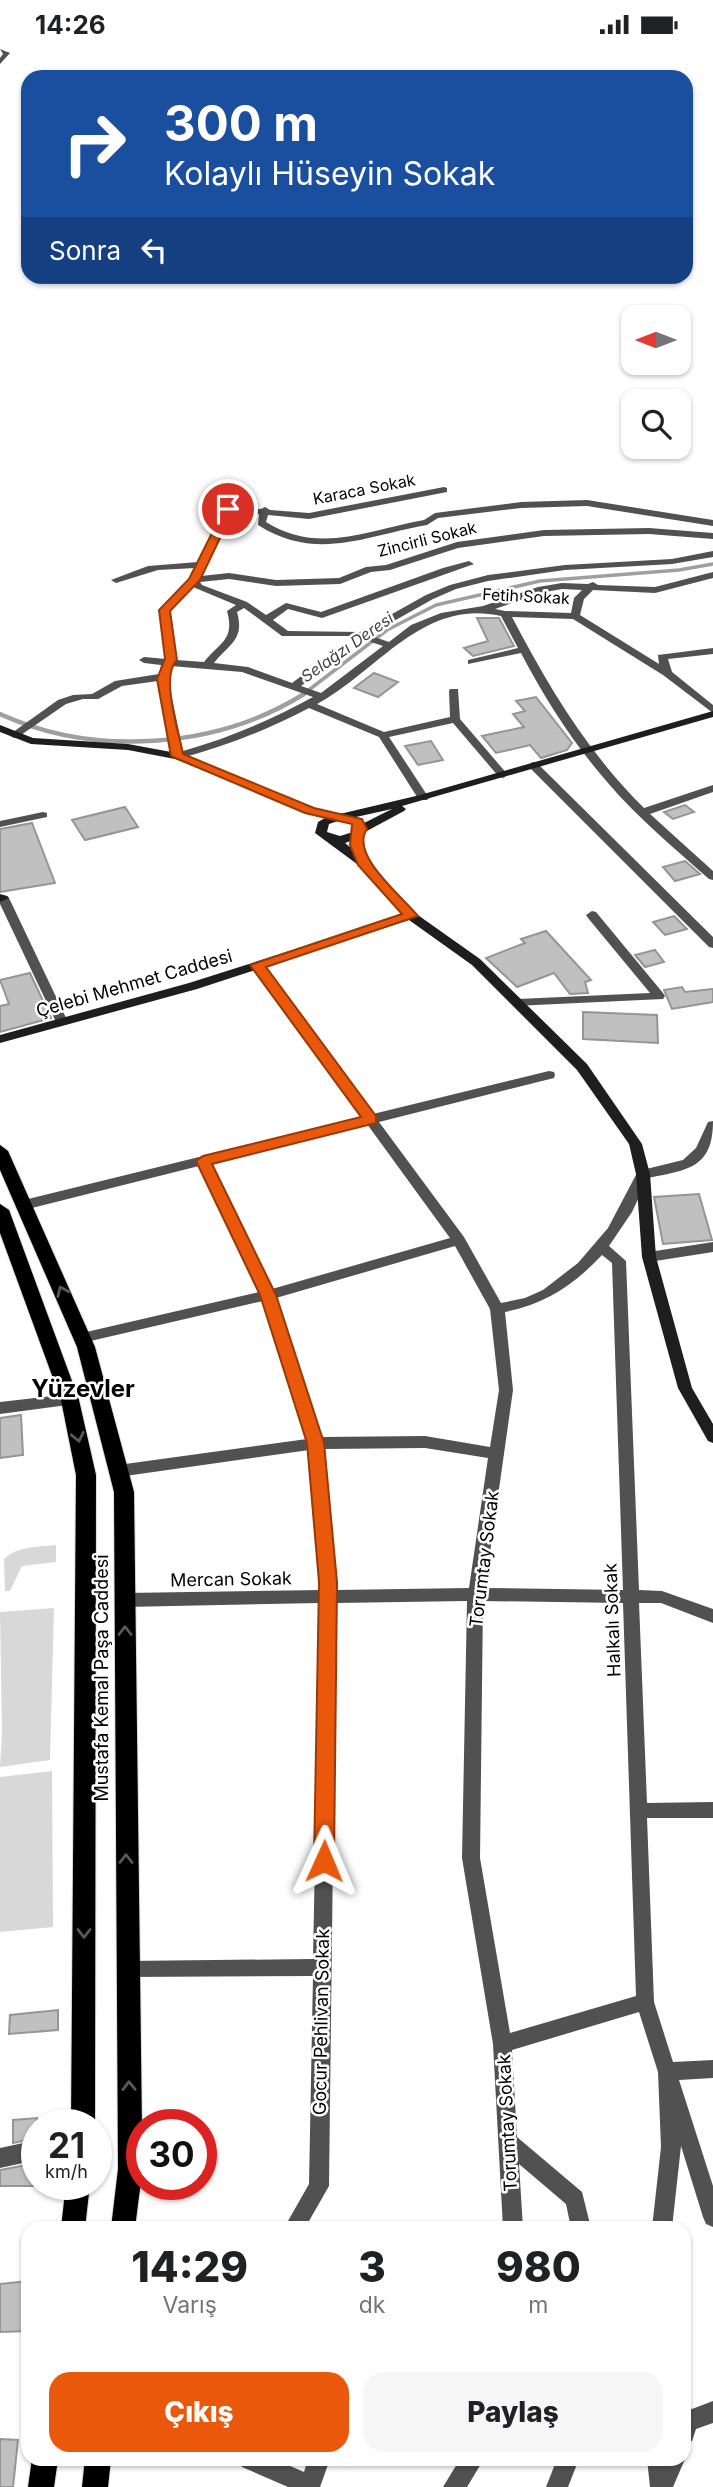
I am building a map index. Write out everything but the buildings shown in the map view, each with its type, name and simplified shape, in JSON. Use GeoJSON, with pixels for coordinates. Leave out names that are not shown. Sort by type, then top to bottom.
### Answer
{"type":"FeatureCollection","features":[{"type":"Feature","properties":{"kind":"main road","name":"Mustafa Kemal Paşa Caddesi"},"geometry":{"type":"LineString","coordinates":[[0,1151],[82,1338],[124,1492],[130,2169],[124,2221]]}},
{"type":"Feature","properties":{"kind":"main road","name":"Mustafa Kemal Paşa Caddesi"},"geometry":{"type":"LineString","coordinates":[[0,1210],[70,1400],[86,1475],[83,2109]]}},
{"type":"Feature","properties":{"kind":"main road"},"geometry":{"type":"LineString","coordinates":[[74,2221],[76,2200]]}},
{"type":"Feature","properties":{"kind":"main road"},"geometry":{"type":"LineString","coordinates":[[41,2487],[44,2466]]}},
{"type":"Feature","properties":{"kind":"main road"},"geometry":{"type":"LineString","coordinates":[[95,2487],[97,2466]]}},
{"type":"Feature","properties":{"kind":"street"},"geometry":{"type":"LineString","coordinates":[[0,49],[7,53],[0,62]]}},
{"type":"Feature","properties":{"kind":"street","name":"Karaca Sokak"},"geometry":{"type":"LineString","coordinates":[[178,756],[163,677],[167,662],[171,660],[166,606],[194,580],[228,509],[265,510],[309,516],[444,490]]}},
{"type":"Feature","properties":{"kind":"street","name":"Zincirli Sokak"},"geometry":{"type":"LineString","coordinates":[[265,510],[261,523],[279,535],[334,542],[427,522],[435,516],[521,505],[587,503],[713,523]]}},
{"type":"Feature","properties":{"kind":"street","name":"Zincirli Sokak"},"geometry":{"type":"LineString","coordinates":[[194,580],[229,576],[276,583],[340,581],[369,569],[387,568],[457,545],[544,533],[649,531],[713,536]]}},
{"type":"Feature","properties":{"kind":"street"},"geometry":{"type":"LineString","coordinates":[[366,635],[412,605],[454,586],[551,569],[668,564],[713,554]]}},
{"type":"Feature","properties":{"kind":"street"},"geometry":{"type":"LineString","coordinates":[[116,580],[141,569],[168,563],[201,565]]}},
{"type":"Feature","properties":{"kind":"street"},"geometry":{"type":"LineString","coordinates":[[668,564],[673,586]]}},
{"type":"Feature","properties":{"kind":"street"},"geometry":{"type":"LineString","coordinates":[[267,619],[286,606],[322,615],[446,570],[469,565]]}},
{"type":"Feature","properties":{"kind":"street"},"geometry":{"type":"LineString","coordinates":[[483,609],[538,590],[593,585],[655,590],[713,575]]}},
{"type":"Feature","properties":{"kind":"street"},"geometry":{"type":"LineString","coordinates":[[194,580],[198,587],[244,604],[286,634],[321,632],[366,635],[387,644]]}},
{"type":"Feature","properties":{"kind":"street"},"geometry":{"type":"LineString","coordinates":[[575,616],[579,598],[593,585]]}},
{"type":"Feature","properties":{"kind":"street"},"geometry":{"type":"LineString","coordinates":[[208,664],[236,635],[238,622],[232,611],[244,604]]}},
{"type":"Feature","properties":{"kind":"street","name":"Fetih Sokak"},"geometry":{"type":"LineString","coordinates":[[178,756],[221,744],[273,723],[316,698],[387,644],[415,627],[445,615],[483,609],[505,614],[575,616],[667,673],[713,712]]}},
{"type":"Feature","properties":{"kind":"street"},"geometry":{"type":"LineString","coordinates":[[505,614],[541,683],[586,749],[612,781],[713,877]]}},
{"type":"Feature","properties":{"kind":"street"},"geometry":{"type":"LineString","coordinates":[[472,662],[524,649]]}},
{"type":"Feature","properties":{"kind":"street"},"geometry":{"type":"LineString","coordinates":[[667,673],[662,657],[713,651]]}},
{"type":"Feature","properties":{"kind":"street"},"geometry":{"type":"LineString","coordinates":[[296,687],[336,655]]}},
{"type":"Feature","properties":{"kind":"street"},"geometry":{"type":"LineString","coordinates":[[144,660],[244,669],[296,687],[383,736],[423,798]]}},
{"type":"Feature","properties":{"kind":"street"},"geometry":{"type":"LineString","coordinates":[[12,730],[68,699],[84,695],[94,697],[118,683],[163,677]]}},
{"type":"Feature","properties":{"kind":"street"},"geometry":{"type":"LineString","coordinates":[[454,691],[455,719],[503,775]]}},
{"type":"Feature","properties":{"kind":"street"},"geometry":{"type":"LineString","coordinates":[[321,825],[339,817],[423,798],[713,712]]}},
{"type":"Feature","properties":{"kind":"street"},"geometry":{"type":"LineString","coordinates":[[383,736],[455,719]]}},
{"type":"Feature","properties":{"kind":"street"},"geometry":{"type":"LineString","coordinates":[[12,730],[31,741],[128,747],[178,756],[310,810],[358,822],[365,865]]}},
{"type":"Feature","properties":{"kind":"street"},"geometry":{"type":"LineString","coordinates":[[533,765],[713,944]]}},
{"type":"Feature","properties":{"kind":"street"},"geometry":{"type":"LineString","coordinates":[[644,812],[713,788]]}},
{"type":"Feature","properties":{"kind":"street"},"geometry":{"type":"LineString","coordinates":[[333,839],[359,832],[423,798]]}},
{"type":"Feature","properties":{"kind":"street"},"geometry":{"type":"LineString","coordinates":[[310,810],[321,825],[321,833],[333,839],[365,865],[411,916],[476,962],[582,1067],[635,1144],[643,1174],[649,1257],[685,1388],[713,1437]]}},
{"type":"Feature","properties":{"kind":"street"},"geometry":{"type":"LineString","coordinates":[[0,824],[43,815]]}},
{"type":"Feature","properties":{"kind":"street"},"geometry":{"type":"LineString","coordinates":[[1,898],[62,1021]]}},
{"type":"Feature","properties":{"kind":"street"},"geometry":{"type":"LineString","coordinates":[[518,1003],[659,996],[592,915]]}},
{"type":"Feature","properties":{"kind":"street","name":"Çelebi Mehmet Caddesi"},"geometry":{"type":"LineString","coordinates":[[0,1039],[257,965],[411,916]]}},
{"type":"Feature","properties":{"kind":"street","name":"Torumtay Sokak"},"geometry":{"type":"LineString","coordinates":[[257,965],[459,1240],[497,1308],[506,1390],[476,1594],[471,1858],[502,2044],[513,2221]]}},
{"type":"Feature","properties":{"kind":"street"},"geometry":{"type":"LineString","coordinates":[[24,1205],[550,1075]]}},
{"type":"Feature","properties":{"kind":"street"},"geometry":{"type":"LineString","coordinates":[[643,1174],[689,1165],[703,1151],[713,1125]]}},
{"type":"Feature","properties":{"kind":"street","name":"Gocur Pehlivan Sokak"},"geometry":{"type":"LineString","coordinates":[[203,1161],[268,1295],[316,1443],[327,1596],[319,2186],[298,2221]]}},
{"type":"Feature","properties":{"kind":"street"},"geometry":{"type":"LineString","coordinates":[[497,1308],[530,1301],[576,1274],[635,1196],[643,1174]]}},
{"type":"Feature","properties":{"kind":"street"},"geometry":{"type":"LineString","coordinates":[[82,1338],[268,1295],[459,1240]]}},
{"type":"Feature","properties":{"kind":"street","name":"Halkalı Sokak"},"geometry":{"type":"LineString","coordinates":[[599,1246],[619,1261],[645,2002],[667,2073]]}},
{"type":"Feature","properties":{"kind":"street"},"geometry":{"type":"LineString","coordinates":[[649,1257],[713,1248]]}},
{"type":"Feature","properties":{"kind":"street"},"geometry":{"type":"LineString","coordinates":[[0,1408],[70,1400]]}},
{"type":"Feature","properties":{"kind":"street"},"geometry":{"type":"LineString","coordinates":[[118,1471],[316,1443],[425,1442],[497,1454]]}},
{"type":"Feature","properties":{"kind":"street","name":"Mercan Sokak"},"geometry":{"type":"LineString","coordinates":[[125,1600],[476,1594],[662,1597],[713,1616]]}},
{"type":"Feature","properties":{"kind":"street"},"geometry":{"type":"LineString","coordinates":[[638,1811],[713,1810]]}},
{"type":"Feature","properties":{"kind":"street"},"geometry":{"type":"LineString","coordinates":[[127,1969],[322,1967]]}},
{"type":"Feature","properties":{"kind":"street"},"geometry":{"type":"LineString","coordinates":[[502,2044],[645,2002]]}},
{"type":"Feature","properties":{"kind":"street"},"geometry":{"type":"LineString","coordinates":[[667,2073],[713,2069]]}},
{"type":"Feature","properties":{"kind":"street"},"geometry":{"type":"LineString","coordinates":[[667,2073],[713,2217]]}},
{"type":"Feature","properties":{"kind":"street"},"geometry":{"type":"LineString","coordinates":[[663,2221],[671,2147],[667,2073]]}},
{"type":"Feature","properties":{"kind":"street"},"geometry":{"type":"LineString","coordinates":[[508,2142],[575,2199],[580,2221]]}},
{"type":"Feature","properties":{"kind":"street"},"geometry":{"type":"LineString","coordinates":[[0,2158],[21,2153]]}},
{"type":"Feature","properties":{"kind":"street"},"geometry":{"type":"LineString","coordinates":[[691,2420],[713,2412]]}},
{"type":"Feature","properties":{"kind":"street"},"geometry":{"type":"LineString","coordinates":[[266,2466],[310,2486],[317,2466]]}},
{"type":"Feature","properties":{"kind":"street"},"geometry":{"type":"LineString","coordinates":[[454,2487],[468,2466]]}},
{"type":"Feature","properties":{"kind":"street"},"geometry":{"type":"LineString","coordinates":[[556,2487],[565,2466]]}},
{"type":"Feature","properties":{"kind":"street"},"geometry":{"type":"LineString","coordinates":[[659,2466],[661,2487]]}},
{"type":"Feature","properties":{"kind":"street"},"geometry":{"type":"LineString","coordinates":[[661,2487],[671,2466]]}},
{"type":"Feature","properties":{"kind":"shaded area"},"geometry":{"type":"Polygon","coordinates":[[[56,1545],[56,1562],[22,1566],[10,1591],[5,1591],[4,1559],[22,1549],[56,1545]]]}},
{"type":"Feature","properties":{"kind":"shaded area"},"geometry":{"type":"Polygon","coordinates":[[[54,1608],[50,1760],[0,1767],[0,1612],[54,1608]]]}},
{"type":"Feature","properties":{"kind":"shaded area"},"geometry":{"type":"Polygon","coordinates":[[[52,1771],[53,1927],[0,1932],[0,1777],[52,1771]]]}},
{"type":"Feature","properties":{"kind":"waterway","name":"Selağzı Deresi"},"geometry":{"type":"LineString","coordinates":[[303,695],[387,630],[436,605],[540,581],[679,570],[713,564]]}},
{"type":"Feature","properties":{"kind":"waterway"},"geometry":{"type":"LineString","coordinates":[[0,714],[36,728],[75,737],[154,741],[194,736],[233,726],[270,712],[303,695]]}},
{"type":"Feature","properties":{"kind":"district","name":"Yüzevler"},"geometry":{"type":"Point","coordinates":[83,1388]}},
{"type":"Feature","properties":{"kind":"route"},"geometry":{"type":"LineString","coordinates":[[228,509],[194,580],[165,610],[171,660],[167,662],[163,679],[178,756],[310,810],[334,817],[347,817],[358,822],[361,829],[356,835],[357,845],[365,865],[411,916],[257,965],[370,1119],[203,1161],[268,1295],[316,1443],[328,1582],[324,1861]]}}]}
